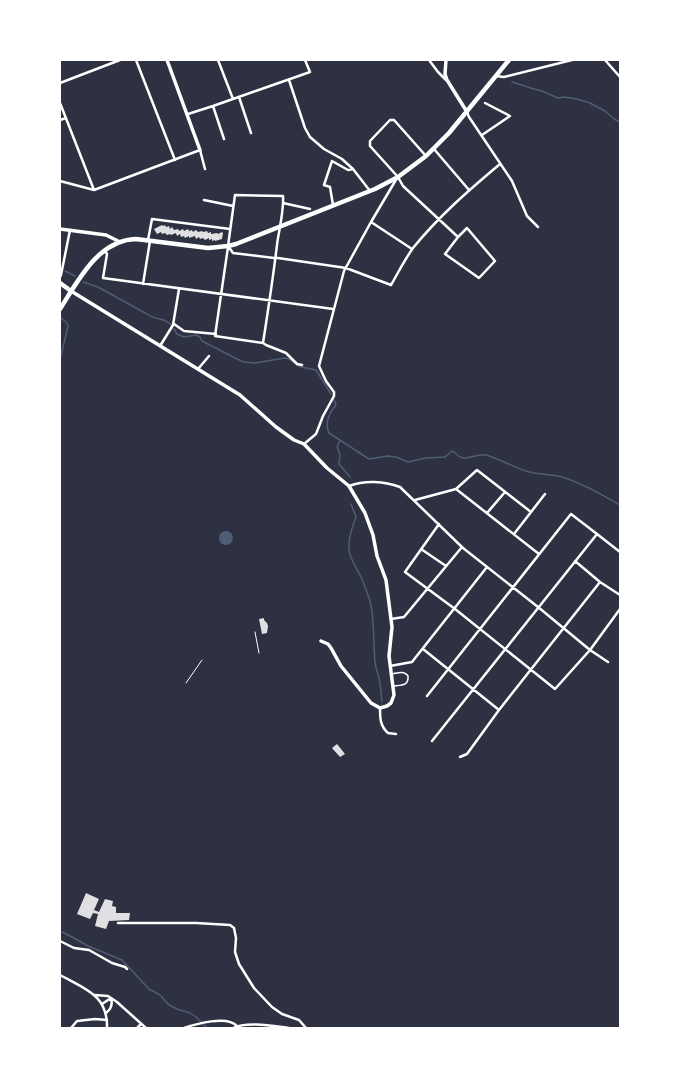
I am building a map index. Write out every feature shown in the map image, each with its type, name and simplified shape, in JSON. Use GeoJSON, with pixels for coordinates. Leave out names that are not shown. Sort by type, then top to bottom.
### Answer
{"type":"FeatureCollection","features":[{"type":"Feature","properties":{"kind":"main road"},"geometry":{"type":"LineString","coordinates":[[60,308],[84,271],[94,260],[105,250],[120,242],[129,240],[149,241],[200,248],[228,246],[370,192],[398,177],[434,149],[467,112],[509,60]]}},
{"type":"Feature","properties":{"kind":"main road"},"geometry":{"type":"LineString","coordinates":[[60,283],[71,291]]}},
{"type":"Feature","properties":{"kind":"street"},"geometry":{"type":"LineString","coordinates":[[60,83],[120,60]]}},
{"type":"Feature","properties":{"kind":"street"},"geometry":{"type":"LineString","coordinates":[[136,60],[175,160]]}},
{"type":"Feature","properties":{"kind":"street"},"geometry":{"type":"LineString","coordinates":[[168,60],[188,114],[205,169]]}},
{"type":"Feature","properties":{"kind":"street"},"geometry":{"type":"LineString","coordinates":[[218,60],[233,99]]}},
{"type":"Feature","properties":{"kind":"street"},"geometry":{"type":"LineString","coordinates":[[188,114],[310,72],[305,60]]}},
{"type":"Feature","properties":{"kind":"street"},"geometry":{"type":"LineString","coordinates":[[429,60],[438,72],[447,80]]}},
{"type":"Feature","properties":{"kind":"street"},"geometry":{"type":"LineString","coordinates":[[446,60],[445,74],[447,80],[469,117],[512,181],[527,216],[538,228]]}},
{"type":"Feature","properties":{"kind":"street"},"geometry":{"type":"LineString","coordinates":[[496,76],[504,77],[572,60]]}},
{"type":"Feature","properties":{"kind":"street"},"geometry":{"type":"LineString","coordinates":[[605,60],[620,77]]}},
{"type":"Feature","properties":{"kind":"street"},"geometry":{"type":"LineString","coordinates":[[289,80],[305,128],[310,137],[324,149],[342,159],[353,169],[370,192]]}},
{"type":"Feature","properties":{"kind":"street"},"geometry":{"type":"LineString","coordinates":[[239,97],[251,134]]}},
{"type":"Feature","properties":{"kind":"street"},"geometry":{"type":"LineString","coordinates":[[60,103],[94,190]]}},
{"type":"Feature","properties":{"kind":"street"},"geometry":{"type":"LineString","coordinates":[[482,135],[510,116],[485,103]]}},
{"type":"Feature","properties":{"kind":"street"},"geometry":{"type":"LineString","coordinates":[[213,106],[224,139]]}},
{"type":"Feature","properties":{"kind":"street"},"geometry":{"type":"LineString","coordinates":[[60,120],[66,118]]}},
{"type":"Feature","properties":{"kind":"street"},"geometry":{"type":"LineString","coordinates":[[426,156],[394,120],[390,120],[370,141],[370,146],[398,177],[403,186],[458,237]]}},
{"type":"Feature","properties":{"kind":"street"},"geometry":{"type":"LineString","coordinates":[[434,149],[469,190]]}},
{"type":"Feature","properties":{"kind":"street"},"geometry":{"type":"LineString","coordinates":[[60,181],[94,190],[200,150]]}},
{"type":"Feature","properties":{"kind":"street"},"geometry":{"type":"LineString","coordinates":[[333,206],[330,187],[324,185],[332,161],[348,170],[353,169]]}},
{"type":"Feature","properties":{"kind":"street"},"geometry":{"type":"LineString","coordinates":[[228,246],[233,253],[346,268],[391,285],[412,249],[439,218],[500,164]]}},
{"type":"Feature","properties":{"kind":"street"},"geometry":{"type":"LineString","coordinates":[[304,444],[316,434],[323,416],[334,396],[334,392],[326,381],[319,366],[344,271],[398,177]]}},
{"type":"Feature","properties":{"kind":"street"},"geometry":{"type":"LineString","coordinates":[[216,334],[235,195],[283,196],[280,227],[263,343]]}},
{"type":"Feature","properties":{"kind":"street"},"geometry":{"type":"LineString","coordinates":[[204,200],[233,206]]}},
{"type":"Feature","properties":{"kind":"street"},"geometry":{"type":"LineString","coordinates":[[283,203],[310,209]]}},
{"type":"Feature","properties":{"kind":"street"},"geometry":{"type":"LineString","coordinates":[[143,284],[152,219],[230,229]]}},
{"type":"Feature","properties":{"kind":"street"},"geometry":{"type":"LineString","coordinates":[[371,222],[412,249]]}},
{"type":"Feature","properties":{"kind":"street"},"geometry":{"type":"LineString","coordinates":[[467,228],[495,261],[479,278],[445,254],[458,237],[467,228]]}},
{"type":"Feature","properties":{"kind":"street"},"geometry":{"type":"LineString","coordinates":[[60,229],[106,235],[120,242]]}},
{"type":"Feature","properties":{"kind":"street"},"geometry":{"type":"LineString","coordinates":[[60,277],[70,230]]}},
{"type":"Feature","properties":{"kind":"street"},"geometry":{"type":"LineString","coordinates":[[105,250],[107,254],[103,278],[333,309]]}},
{"type":"Feature","properties":{"kind":"street"},"geometry":{"type":"LineString","coordinates":[[160,346],[174,324],[179,289]]}},
{"type":"Feature","properties":{"kind":"street"},"geometry":{"type":"LineString","coordinates":[[71,291],[240,395],[276,427],[294,440],[304,444],[327,468],[349,486],[365,514],[377,556],[386,580],[391,619],[389,656],[394,695],[391,702],[387,706],[380,708],[371,704],[341,666],[328,644],[321,641]]}},
{"type":"Feature","properties":{"kind":"street"},"geometry":{"type":"LineString","coordinates":[[174,324],[184,331],[216,334],[215,336],[263,343],[286,353],[298,364],[302,365]]}},
{"type":"Feature","properties":{"kind":"street"},"geometry":{"type":"LineString","coordinates":[[198,370],[209,356]]}},
{"type":"Feature","properties":{"kind":"street"},"geometry":{"type":"LineString","coordinates":[[415,501],[456,489],[478,470],[531,512]]}},
{"type":"Feature","properties":{"kind":"street"},"geometry":{"type":"LineString","coordinates":[[349,486],[367,481],[393,484],[400,487],[462,547],[538,607],[563,629],[608,662]]}},
{"type":"Feature","properties":{"kind":"street"},"geometry":{"type":"LineString","coordinates":[[456,489],[539,554]]}},
{"type":"Feature","properties":{"kind":"street"},"geometry":{"type":"LineString","coordinates":[[487,513],[505,492]]}},
{"type":"Feature","properties":{"kind":"street"},"geometry":{"type":"LineString","coordinates":[[514,534],[545,494]]}},
{"type":"Feature","properties":{"kind":"street"},"geometry":{"type":"LineString","coordinates":[[427,696],[572,514],[620,552]]}},
{"type":"Feature","properties":{"kind":"street"},"geometry":{"type":"LineString","coordinates":[[439,524],[405,572],[455,608],[555,689],[590,650],[620,609]]}},
{"type":"Feature","properties":{"kind":"street"},"geometry":{"type":"LineString","coordinates":[[432,741],[597,534]]}},
{"type":"Feature","properties":{"kind":"street"},"geometry":{"type":"LineString","coordinates":[[391,619],[404,617],[462,547]]}},
{"type":"Feature","properties":{"kind":"street"},"geometry":{"type":"LineString","coordinates":[[421,549],[446,566]]}},
{"type":"Feature","properties":{"kind":"street"},"geometry":{"type":"LineString","coordinates":[[575,561],[600,582],[620,595]]}},
{"type":"Feature","properties":{"kind":"street"},"geometry":{"type":"LineString","coordinates":[[390,666],[412,662],[487,567]]}},
{"type":"Feature","properties":{"kind":"street"},"geometry":{"type":"LineString","coordinates":[[460,757],[467,754],[499,710],[600,582]]}},
{"type":"Feature","properties":{"kind":"street"},"geometry":{"type":"LineString","coordinates":[[423,649],[499,710]]}},
{"type":"Feature","properties":{"kind":"street"},"geometry":{"type":"LineString","coordinates":[[380,708],[382,726],[388,733],[396,734]]}},
{"type":"Feature","properties":{"kind":"street"},"geometry":{"type":"LineString","coordinates":[[118,923],[196,923],[230,925],[234,928],[236,938],[235,952],[239,964],[254,988],[272,1007],[282,1014],[299,1020],[306,1028]]}},
{"type":"Feature","properties":{"kind":"street"},"geometry":{"type":"LineString","coordinates":[[60,941],[74,948],[89,950],[112,963],[127,969]]}},
{"type":"Feature","properties":{"kind":"street"},"geometry":{"type":"LineString","coordinates":[[60,975],[95,994],[111,998],[146,1028]]}},
{"type":"Feature","properties":{"kind":"street"},"geometry":{"type":"LineString","coordinates":[[95,994],[106,1013],[107,1028]]}},
{"type":"Feature","properties":{"kind":"street"},"geometry":{"type":"LineString","coordinates":[[102,1004],[111,998]]}},
{"type":"Feature","properties":{"kind":"street"},"geometry":{"type":"LineString","coordinates":[[106,1013],[111,1009],[113,1003],[111,998]]}},
{"type":"Feature","properties":{"kind":"street"},"geometry":{"type":"LineString","coordinates":[[71,1028],[76,1021],[95,1019],[107,1020]]}},
{"type":"Feature","properties":{"kind":"street"},"geometry":{"type":"LineString","coordinates":[[184,1028],[198,1023],[217,1021],[235,1023],[237,1026]]}},
{"type":"Feature","properties":{"kind":"street"},"geometry":{"type":"LineString","coordinates":[[137,1028],[141,1024]]}},
{"type":"Feature","properties":{"kind":"street"},"geometry":{"type":"LineString","coordinates":[[233,1028],[248,1024],[289,1028]]}},
{"type":"Feature","properties":{"kind":"lane"},"geometry":{"type":"LineString","coordinates":[[391,674],[405,672],[408,676],[408,682],[406,684],[393,686]]}},
{"type":"Feature","properties":{"kind":"path"},"geometry":{"type":"LineString","coordinates":[[255,632],[259,653]]}},
{"type":"Feature","properties":{"kind":"path"},"geometry":{"type":"LineString","coordinates":[[186,683],[202,660]]}},
{"type":"Feature","properties":{"kind":"water"},"geometry":{"type":"Polygon","coordinates":[[[226,531],[231,533],[233,538],[231,543],[226,545],[221,543],[219,538],[221,533],[226,531]]]}},
{"type":"Feature","properties":{"kind":"building"},"geometry":{"type":"Polygon","coordinates":[[[165,225],[166,227],[169,226],[170,229],[172,227],[174,230],[178,229],[179,231],[188,229],[189,231],[192,230],[193,232],[196,230],[198,232],[207,231],[208,233],[211,232],[211,234],[218,234],[222,232],[222,239],[212,241],[212,239],[209,240],[209,238],[205,240],[203,238],[200,239],[199,237],[196,239],[195,236],[185,238],[184,236],[181,237],[180,234],[177,236],[176,233],[167,235],[165,233],[162,234],[161,232],[157,234],[154,229],[165,225]]]}},
{"type":"Feature","properties":{"kind":"building"},"geometry":{"type":"Polygon","coordinates":[[[264,618],[268,626],[267,633],[262,634],[259,619],[264,618]]]}},
{"type":"Feature","properties":{"kind":"building"},"geometry":{"type":"Polygon","coordinates":[[[337,744],[345,754],[340,757],[332,748],[337,744]]]}},
{"type":"Feature","properties":{"kind":"building"},"geometry":{"type":"Polygon","coordinates":[[[86,893],[99,899],[94,910],[99,912],[105,899],[113,901],[112,906],[116,907],[116,913],[130,913],[129,920],[109,921],[106,929],[95,926],[98,914],[93,913],[90,919],[77,914],[86,893]]]}},
{"type":"Feature","properties":{"kind":"waterway"},"geometry":{"type":"LineString","coordinates":[[512,82],[542,91],[558,98],[564,97],[577,99],[590,103],[605,111],[620,122]]}},
{"type":"Feature","properties":{"kind":"waterway"},"geometry":{"type":"LineString","coordinates":[[65,271],[75,276]]}},
{"type":"Feature","properties":{"kind":"waterway"},"geometry":{"type":"LineString","coordinates":[[83,282],[98,287],[150,316],[169,322],[171,325]]}},
{"type":"Feature","properties":{"kind":"waterway"},"geometry":{"type":"LineString","coordinates":[[60,360],[68,326],[67,323],[61,318]]}},
{"type":"Feature","properties":{"kind":"waterway"},"geometry":{"type":"LineString","coordinates":[[174,329],[177,334],[184,337],[196,335],[200,337],[202,341],[244,362],[255,363],[285,358],[294,362]]}},
{"type":"Feature","properties":{"kind":"waterway"},"geometry":{"type":"LineString","coordinates":[[297,365],[316,370],[331,394]]}},
{"type":"Feature","properties":{"kind":"waterway"},"geometry":{"type":"LineString","coordinates":[[334,400],[336,405],[329,414],[327,421],[329,433],[369,459],[388,456],[396,457],[408,462],[426,458],[445,457],[452,451],[463,458],[486,455],[526,471],[558,476],[577,482],[620,505]]}},
{"type":"Feature","properties":{"kind":"waterway"},"geometry":{"type":"LineString","coordinates":[[340,440],[337,447],[340,455],[339,464],[350,477]]}},
{"type":"Feature","properties":{"kind":"waterway"},"geometry":{"type":"LineString","coordinates":[[351,504],[356,517],[350,537],[349,550],[372,609],[375,662],[380,683],[382,702]]}},
{"type":"Feature","properties":{"kind":"waterway"},"geometry":{"type":"LineString","coordinates":[[60,931],[88,946],[122,960],[149,989],[160,995],[169,1005],[190,1013],[208,1028]]}}]}
